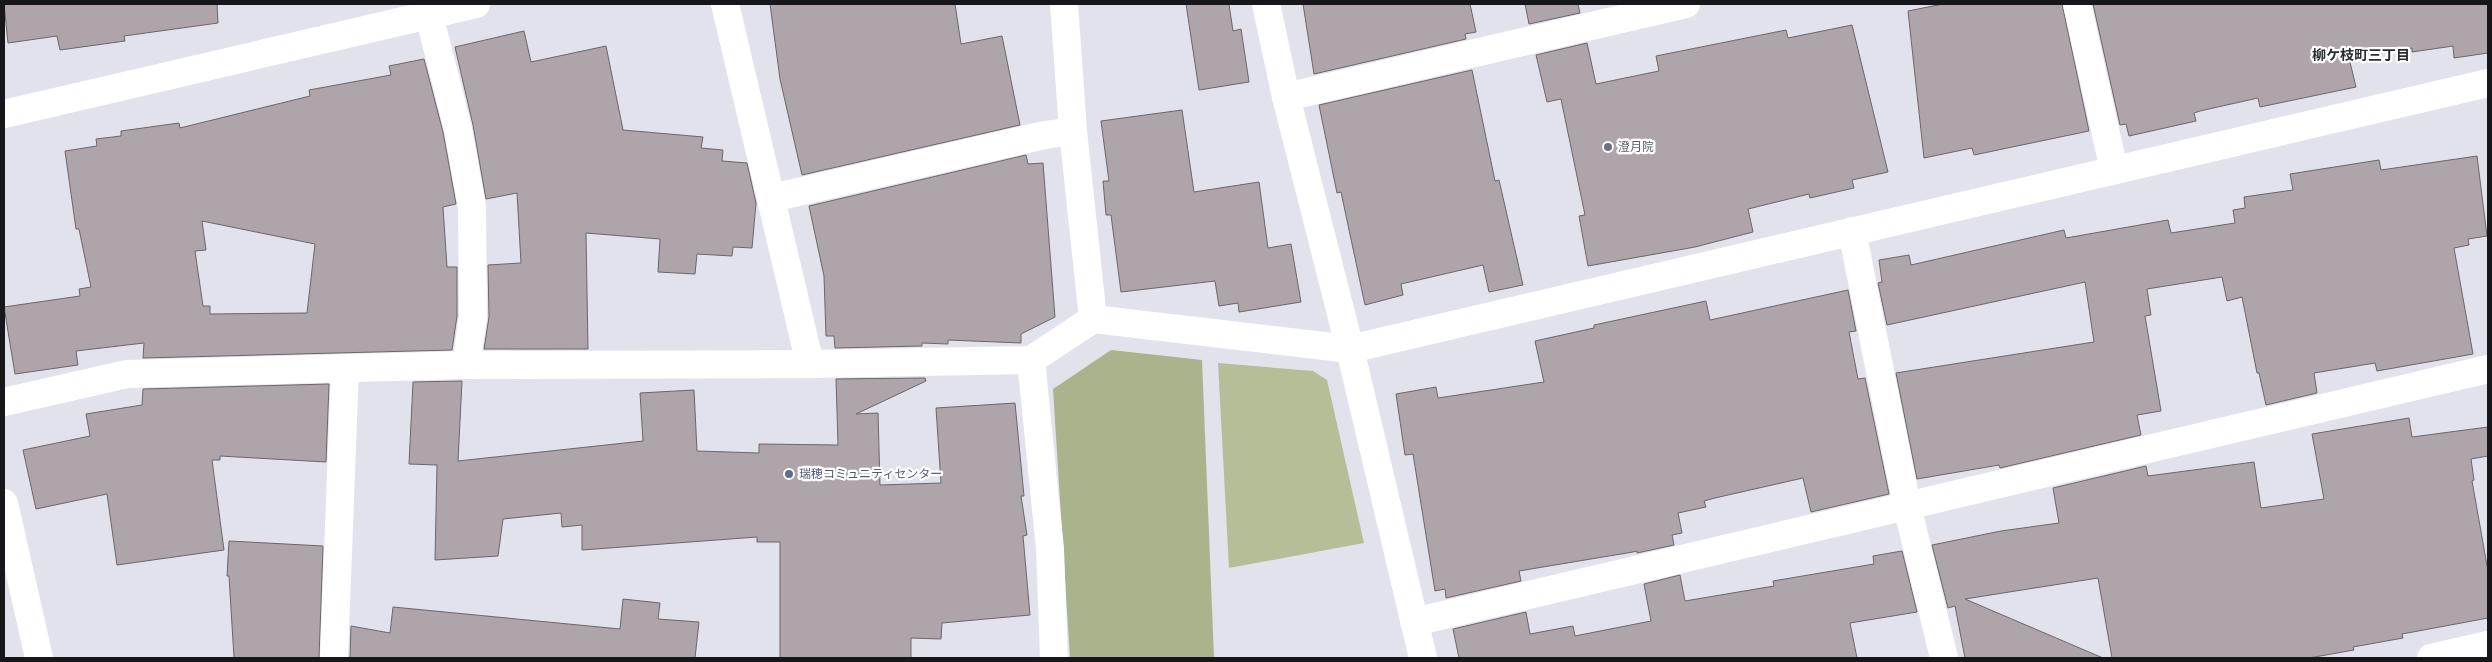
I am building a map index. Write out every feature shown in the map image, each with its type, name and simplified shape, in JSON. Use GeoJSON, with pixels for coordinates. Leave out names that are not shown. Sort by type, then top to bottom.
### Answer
{"type":"FeatureCollection","features":[{"type":"Feature","properties":{"kind":"street"},"geometry":{"type":"LineString","coordinates":[[4,114],[476,4]]}},
{"type":"Feature","properties":{"kind":"street"},"geometry":{"type":"LineString","coordinates":[[725,4],[810,364]]}},
{"type":"Feature","properties":{"kind":"street"},"geometry":{"type":"LineString","coordinates":[[1064,4],[1074,131],[1093,319]]}},
{"type":"Feature","properties":{"kind":"street"},"geometry":{"type":"LineString","coordinates":[[1266,4],[1286,97],[1350,349],[1423,658]]}},
{"type":"Feature","properties":{"kind":"street"},"geometry":{"type":"LineString","coordinates":[[1286,97],[1686,4]]}},
{"type":"Feature","properties":{"kind":"street"},"geometry":{"type":"LineString","coordinates":[[2078,4],[2114,170]]}},
{"type":"Feature","properties":{"kind":"street"},"geometry":{"type":"LineString","coordinates":[[429,15],[458,129],[472,207],[473,317],[466,365]]}},
{"type":"Feature","properties":{"kind":"street"},"geometry":{"type":"LineString","coordinates":[[4,402],[127,374],[466,365],[810,364],[1031,360],[1093,319],[1350,349],[2488,83]]}},
{"type":"Feature","properties":{"kind":"street"},"geometry":{"type":"LineString","coordinates":[[772,198],[1045,135],[1074,131]]}},
{"type":"Feature","properties":{"kind":"street"},"geometry":{"type":"LineString","coordinates":[[1852,231],[1907,506],[1944,658]]}},
{"type":"Feature","properties":{"kind":"street"},"geometry":{"type":"LineString","coordinates":[[1031,360],[1050,549],[1054,658]]}},
{"type":"Feature","properties":{"kind":"street"},"geometry":{"type":"LineString","coordinates":[[334,658],[345,368]]}},
{"type":"Feature","properties":{"kind":"street"},"geometry":{"type":"LineString","coordinates":[[1414,622],[2488,369]]}},
{"type":"Feature","properties":{"kind":"street"},"geometry":{"type":"LineString","coordinates":[[4,503],[39,658]]}},
{"type":"Feature","properties":{"kind":"street"},"geometry":{"type":"LineString","coordinates":[[2431,658],[2488,645]]}},
{"type":"Feature","properties":{"kind":"green space"},"geometry":{"type":"Polygon","coordinates":[[[1111,350],[1202,360],[1214,658],[1070,658],[1053,389],[1111,350]]]}},
{"type":"Feature","properties":{"kind":"green space"},"geometry":{"type":"Polygon","coordinates":[[[1218,363],[1313,371],[1327,380],[1364,543],[1229,568],[1218,363]]]}},
{"type":"Feature","properties":{"kind":"building"},"geometry":{"type":"Polygon","coordinates":[[[4,4],[217,4],[218,23],[124,36],[125,41],[60,50],[57,36],[8,43],[4,4]]]}},
{"type":"Feature","properties":{"kind":"building"},"geometry":{"type":"Polygon","coordinates":[[[770,4],[955,4],[961,44],[1002,36],[1020,125],[802,175],[780,79],[770,4]]]}},
{"type":"Feature","properties":{"kind":"building"},"geometry":{"type":"Polygon","coordinates":[[[1186,4],[1229,4],[1233,31],[1241,29],[1249,82],[1199,90],[1186,4]]]}},
{"type":"Feature","properties":{"kind":"building"},"geometry":{"type":"Polygon","coordinates":[[[1303,4],[1470,4],[1476,32],[1465,34],[1466,39],[1314,74],[1303,4]]]}},
{"type":"Feature","properties":{"kind":"building"},"geometry":{"type":"Polygon","coordinates":[[[1525,4],[1578,4],[1580,13],[1529,24],[1525,4]]]}},
{"type":"Feature","properties":{"kind":"building"},"geometry":{"type":"Polygon","coordinates":[[[1943,4],[2062,4],[2089,131],[1974,155],[1972,148],[1924,158],[1908,11],[1943,4]]]}},
{"type":"Feature","properties":{"kind":"building"},"geometry":{"type":"Polygon","coordinates":[[[2093,4],[2488,4],[2488,53],[2454,58],[2453,46],[2412,52],[2412,48],[2349,58],[2356,87],[2260,107],[2258,98],[2194,113],[2196,121],[2129,136],[2126,124],[2120,125],[2093,4]]]}},
{"type":"Feature","properties":{"kind":"building"},"geometry":{"type":"Polygon","coordinates":[[[1852,25],[1888,172],[1852,180],[1854,188],[1810,198],[1809,194],[1748,209],[1753,232],[1695,247],[1588,266],[1579,216],[1585,215],[1561,99],[1547,102],[1536,55],[1587,43],[1596,84],[1659,71],[1656,56],[1786,30],[1788,38],[1852,25]]]}},
{"type":"Feature","properties":{"kind":"building"},"geometry":{"type":"Polygon","coordinates":[[[524,31],[531,62],[606,46],[623,130],[703,137],[701,148],[723,150],[722,161],[747,163],[756,203],[752,248],[733,247],[732,256],[697,254],[695,274],[658,272],[660,239],[586,233],[588,349],[484,349],[489,317],[488,265],[521,263],[517,193],[486,199],[473,125],[455,47],[524,31]]]}},
{"type":"Feature","properties":{"kind":"building"},"geometry":{"type":"Polygon","coordinates":[[[424,59],[443,132],[456,204],[443,207],[447,267],[457,267],[457,316],[452,350],[143,358],[144,343],[76,351],[78,365],[15,374],[4,307],[80,296],[79,289],[91,287],[79,229],[76,229],[65,151],[97,146],[96,139],[121,136],[121,131],[179,123],[180,128],[310,96],[309,90],[391,75],[389,66],[424,59]],[[202,221],[206,250],[195,251],[203,306],[210,306],[210,314],[307,313],[315,244],[202,221]]]}},
{"type":"Feature","properties":{"kind":"building"},"geometry":{"type":"Polygon","coordinates":[[[1472,70],[1495,181],[1499,180],[1523,285],[1489,292],[1483,265],[1401,284],[1403,295],[1365,305],[1341,192],[1337,193],[1319,105],[1472,70]]]}},
{"type":"Feature","properties":{"kind":"building"},"geometry":{"type":"Polygon","coordinates":[[[1182,110],[1194,192],[1259,182],[1268,248],[1291,244],[1301,302],[1239,312],[1238,303],[1219,306],[1215,281],[1121,292],[1111,215],[1106,215],[1103,181],[1109,181],[1101,121],[1182,110]]]}},
{"type":"Feature","properties":{"kind":"building"},"geometry":{"type":"Polygon","coordinates":[[[1026,155],[1028,164],[1043,163],[1055,317],[1021,334],[1021,343],[948,340],[948,344],[922,343],[922,346],[835,348],[834,336],[826,336],[824,276],[809,206],[1026,155]]]}},
{"type":"Feature","properties":{"kind":"building"},"geometry":{"type":"Polygon","coordinates":[[[2477,156],[2487,236],[2468,239],[2469,245],[2454,248],[2473,354],[2377,371],[2375,363],[2314,373],[2317,393],[2266,405],[2259,373],[2257,373],[2242,297],[2227,301],[2222,277],[2147,289],[2151,315],[2145,316],[2161,411],[2137,415],[2141,435],[2000,468],[1999,465],[1917,479],[1896,373],[2094,342],[2085,282],[1887,325],[1878,283],[1882,282],[1879,260],[1909,255],[1911,265],[2064,230],[2066,238],[2168,220],[2171,233],[2235,223],[2233,210],[2245,208],[2244,197],[2293,190],[2290,174],[2379,160],[2381,170],[2477,156]]]}},
{"type":"Feature","properties":{"kind":"building"},"geometry":{"type":"Polygon","coordinates":[[[1848,290],[1856,331],[1849,332],[1858,379],[1865,378],[1889,494],[1811,512],[1803,478],[1704,501],[1706,507],[1678,513],[1682,533],[1672,535],[1674,545],[1637,553],[1637,551],[1519,571],[1521,581],[1446,598],[1445,589],[1435,591],[1413,454],[1405,455],[1396,394],[1436,387],[1438,398],[1544,382],[1535,341],[1594,328],[1594,325],[1706,301],[1710,320],[1848,290]]]}},
{"type":"Feature","properties":{"kind":"building"},"geometry":{"type":"Polygon","coordinates":[[[925,378],[926,381],[856,414],[878,413],[880,485],[941,483],[936,408],[1015,403],[1024,496],[1021,496],[1027,535],[1023,536],[1030,615],[942,623],[941,639],[911,638],[911,658],[780,658],[780,542],[757,542],[757,537],[582,550],[582,525],[562,527],[561,513],[503,519],[498,556],[435,560],[437,465],[409,464],[413,382],[462,381],[458,461],[643,441],[640,393],[694,390],[697,451],[759,453],[759,444],[838,445],[836,379],[925,378]]]}},
{"type":"Feature","properties":{"kind":"building"},"geometry":{"type":"Polygon","coordinates":[[[329,384],[326,462],[220,456],[220,460],[212,460],[224,550],[117,565],[107,494],[36,509],[23,450],[90,436],[86,414],[142,405],[143,389],[329,384]]]}},
{"type":"Feature","properties":{"kind":"building"},"geometry":{"type":"Polygon","coordinates":[[[2409,418],[2412,437],[2488,427],[2488,456],[2471,459],[2474,480],[2472,481],[2488,571],[2488,618],[2402,634],[2403,638],[2353,647],[2354,650],[2309,658],[2112,658],[2098,578],[1965,599],[2103,658],[1965,658],[1955,606],[1948,608],[1932,545],[2001,531],[2059,523],[2053,488],[2146,466],[2148,476],[2254,462],[2261,508],[2324,499],[2312,434],[2409,418]]]}},
{"type":"Feature","properties":{"kind":"building"},"geometry":{"type":"Polygon","coordinates":[[[229,541],[323,546],[319,658],[234,658],[229,576],[227,576],[229,541]]]}},
{"type":"Feature","properties":{"kind":"building"},"geometry":{"type":"Polygon","coordinates":[[[1902,551],[1917,612],[1850,623],[1857,658],[1459,658],[1453,629],[1526,612],[1530,634],[1573,626],[1575,636],[1651,621],[1644,584],[1680,575],[1685,601],[1774,586],[1773,581],[1874,564],[1873,556],[1902,551]]]}},
{"type":"Feature","properties":{"kind":"building"},"geometry":{"type":"Polygon","coordinates":[[[623,599],[660,603],[658,619],[699,622],[695,658],[350,658],[351,626],[390,633],[393,607],[620,629],[623,599]]]}},
{"type":"Feature","properties":{"kind":"place","name":"澄月院"},"geometry":{"type":"Point","coordinates":[1608,147]}},
{"type":"Feature","properties":{"kind":"place","name":"瑞穂コミュニティセンター"},"geometry":{"type":"Point","coordinates":[789,474]}},
{"type":"Feature","properties":{"kind":"district","name":"柳ケ枝町三丁目"},"geometry":{"type":"Point","coordinates":[2361,55]}}]}
